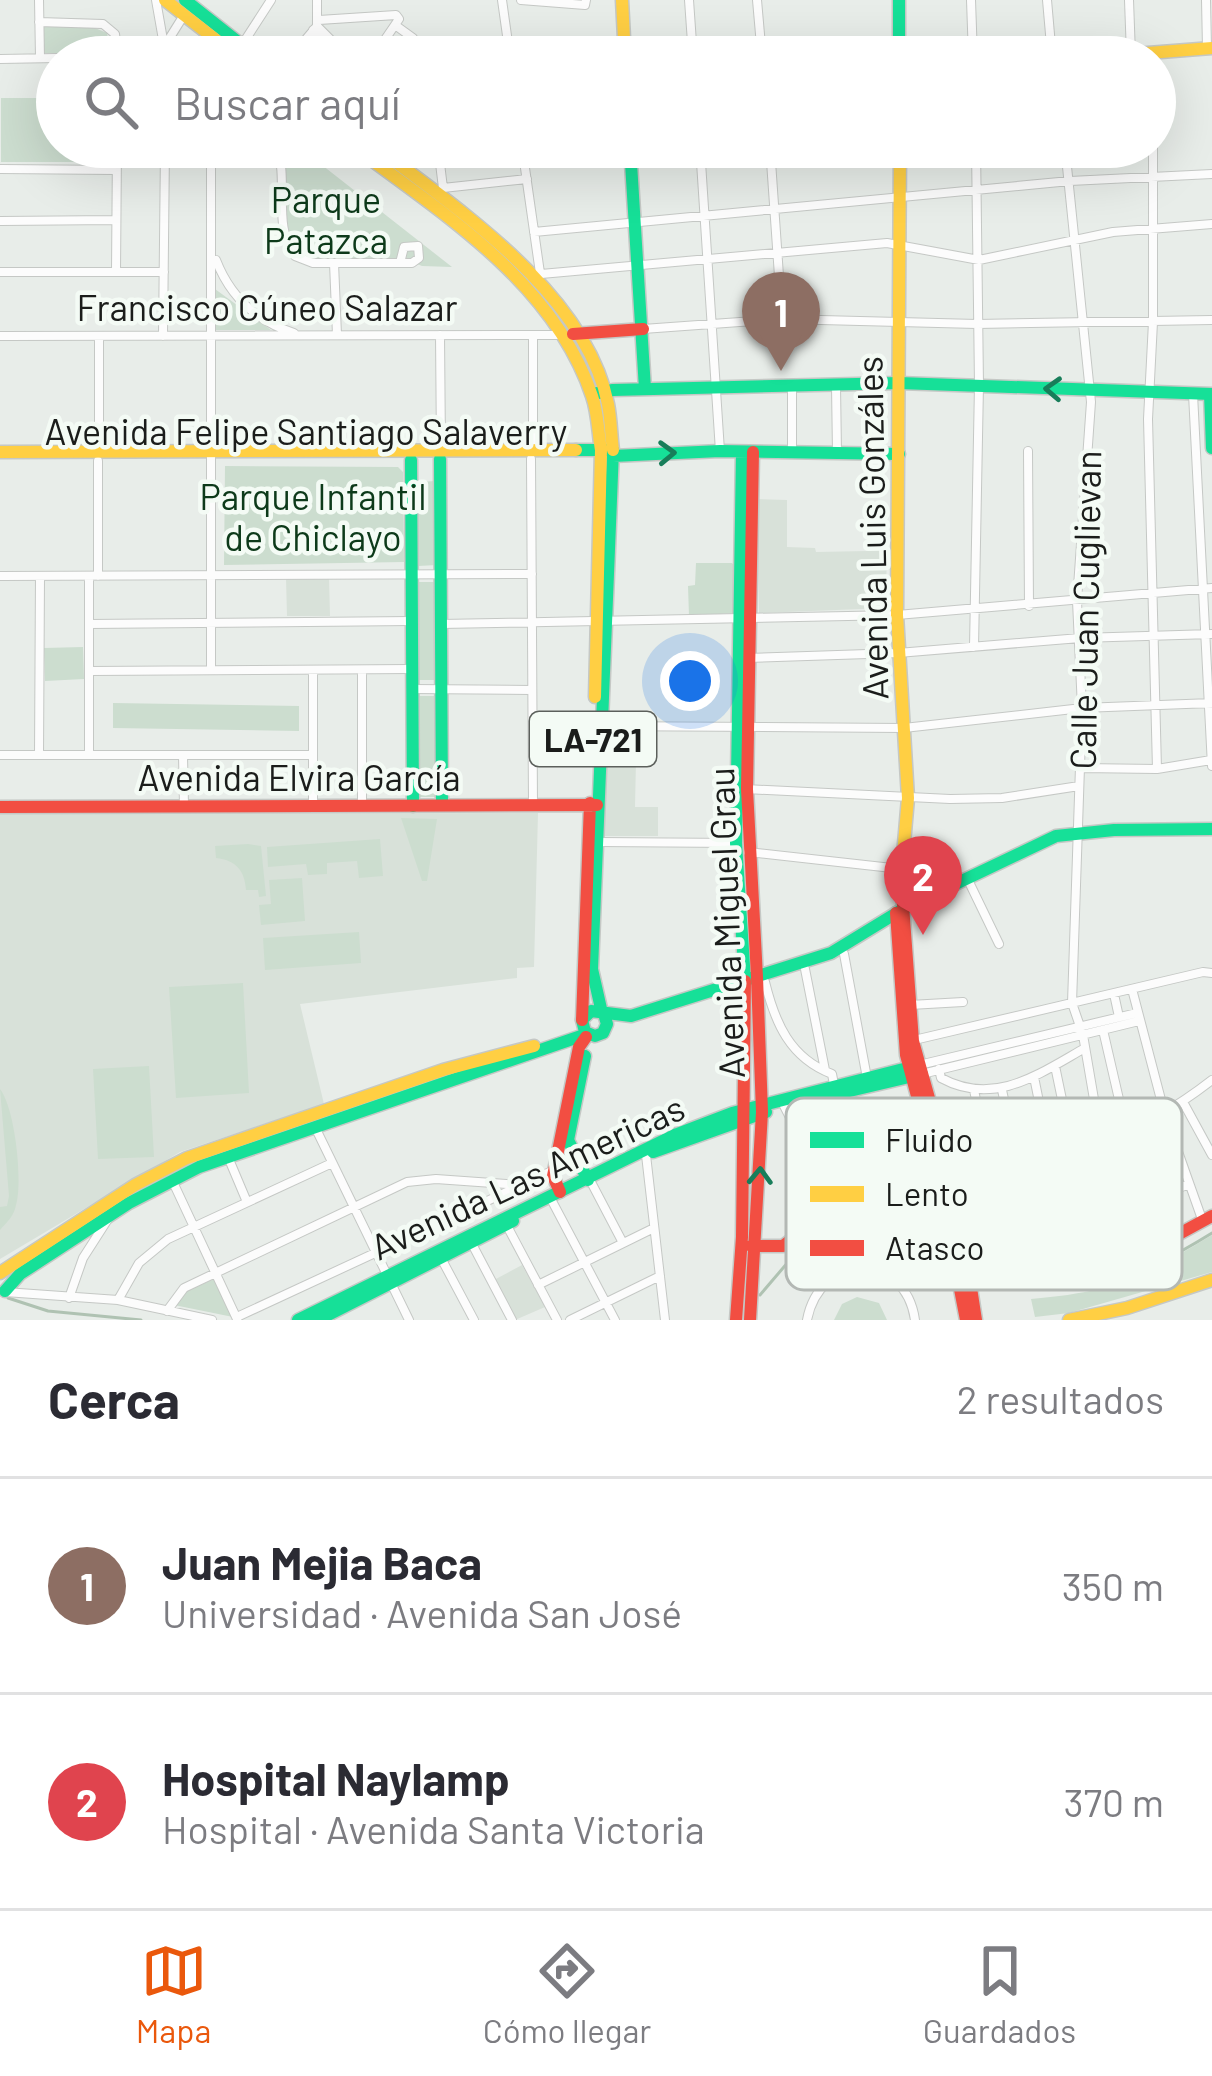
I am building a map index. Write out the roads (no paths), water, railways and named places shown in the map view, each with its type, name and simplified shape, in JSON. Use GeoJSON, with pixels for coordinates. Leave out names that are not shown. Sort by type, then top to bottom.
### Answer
{"type":"FeatureCollection","features":[{"type":"Feature","properties":{"kind":"main road"},"geometry":{"type":"LineString","coordinates":[[160,0],[184,8],[218,36]]}},
{"type":"Feature","properties":{"kind":"main road"},"geometry":{"type":"LineString","coordinates":[[622,0],[624,36]]}},
{"type":"Feature","properties":{"kind":"main road"},"geometry":{"type":"LineString","coordinates":[[898,36],[899,0]]}},
{"type":"Feature","properties":{"kind":"main road"},"geometry":{"type":"LineString","coordinates":[[184,8],[211,36]]}},
{"type":"Feature","properties":{"kind":"main road"},"geometry":{"type":"LineString","coordinates":[[1176,53],[1210,48]]}},
{"type":"Feature","properties":{"kind":"main road"},"geometry":{"type":"LineString","coordinates":[[381,168],[530,277],[547,314],[571,334],[643,329]]}},
{"type":"Feature","properties":{"kind":"main road"},"geometry":{"type":"LineString","coordinates":[[407,168],[440,191],[530,277],[571,334]]}},
{"type":"Feature","properties":{"kind":"main road"},"geometry":{"type":"LineString","coordinates":[[631,168],[645,389]]}},
{"type":"Feature","properties":{"kind":"main road","name":"Avenida Luis Gonzáles"},"geometry":{"type":"LineString","coordinates":[[900,168],[897,615],[908,798],[900,914],[915,1071]]}},
{"type":"Feature","properties":{"kind":"main road","name":"LA-721"},"geometry":{"type":"LineString","coordinates":[[571,334],[599,393],[607,454],[595,805],[590,1030],[607,1024],[593,988],[595,805]]}},
{"type":"Feature","properties":{"kind":"main road"},"geometry":{"type":"LineString","coordinates":[[599,393],[899,383],[1211,394],[1212,448]]}},
{"type":"Feature","properties":{"kind":"main road","name":"Avenida Miguel Grau"},"geometry":{"type":"LineString","coordinates":[[748,452],[746,658],[736,843],[754,982],[745,1113],[750,1320]]}},
{"type":"Feature","properties":{"kind":"main road","name":"Avenida Felipe Santiago Salaverry"},"geometry":{"type":"LineString","coordinates":[[0,456],[899,454]]}},
{"type":"Feature","properties":{"kind":"main road"},"geometry":{"type":"LineString","coordinates":[[441,455],[442,806]]}},
{"type":"Feature","properties":{"kind":"main road","name":"Avenida Felipe Santiago Salaverry"},"geometry":{"type":"LineString","coordinates":[[213,456],[411,460],[441,455]]}},
{"type":"Feature","properties":{"kind":"main road"},"geometry":{"type":"LineString","coordinates":[[411,460],[413,806]]}},
{"type":"Feature","properties":{"kind":"main road","name":"Avenida Miguel Grau"},"geometry":{"type":"LineString","coordinates":[[736,1320],[749,1245],[762,1109],[741,789]]}},
{"type":"Feature","properties":{"kind":"main road","name":"Avenida Elvira García"},"geometry":{"type":"LineString","coordinates":[[0,807],[595,805]]}},
{"type":"Feature","properties":{"kind":"main road"},"geometry":{"type":"LineString","coordinates":[[2,1287],[111,1214],[227,1155],[443,1070],[754,982],[831,952],[1046,840],[1212,832]]}},
{"type":"Feature","properties":{"kind":"main road"},"geometry":{"type":"LineString","coordinates":[[553,1189],[568,1140],[591,1011],[631,1016],[805,969],[844,954],[900,914],[1076,835]]}},
{"type":"Feature","properties":{"kind":"main road"},"geometry":{"type":"LineString","coordinates":[[593,988],[612,1010],[631,1016]]}},
{"type":"Feature","properties":{"kind":"main road"},"geometry":{"type":"LineString","coordinates":[[2,1287],[164,1169],[222,1144],[559,1045],[590,1030]]}},
{"type":"Feature","properties":{"kind":"main road"},"geometry":{"type":"LineString","coordinates":[[588,1180],[565,1151],[579,1046],[590,1030]]}},
{"type":"Feature","properties":{"kind":"main road"},"geometry":{"type":"LineString","coordinates":[[559,1045],[571,1044],[576,1061]]}},
{"type":"Feature","properties":{"kind":"main road"},"geometry":{"type":"LineString","coordinates":[[915,1071],[920,1098]]}},
{"type":"Feature","properties":{"kind":"main road"},"geometry":{"type":"LineString","coordinates":[[915,1071],[923,1098]]}},
{"type":"Feature","properties":{"kind":"main road","name":"Avenida Las Americas"},"geometry":{"type":"LineString","coordinates":[[836,1090],[915,1071]]}},
{"type":"Feature","properties":{"kind":"main road","name":"Avenida Las Americas"},"geometry":{"type":"LineString","coordinates":[[806,1098],[915,1071]]}},
{"type":"Feature","properties":{"kind":"main road","name":"Avenida Las Americas"},"geometry":{"type":"LineString","coordinates":[[588,1180],[677,1134],[786,1103]]}},
{"type":"Feature","properties":{"kind":"main road","name":"Avenida Las Americas"},"geometry":{"type":"LineString","coordinates":[[318,1320],[553,1189],[588,1180],[745,1113]]}},
{"type":"Feature","properties":{"kind":"main road","name":"Avenida Las Americas"},"geometry":{"type":"LineString","coordinates":[[298,1320],[441,1258],[506,1224],[553,1189]]}},
{"type":"Feature","properties":{"kind":"main road"},"geometry":{"type":"LineString","coordinates":[[749,1245],[786,1243]]}},
{"type":"Feature","properties":{"kind":"main road"},"geometry":{"type":"LineString","coordinates":[[1075,1320],[1128,1314],[1212,1280]]}},
{"type":"Feature","properties":{"kind":"main road"},"geometry":{"type":"LineString","coordinates":[[963,1290],[965,1320]]}},
{"type":"Feature","properties":{"kind":"main road"},"geometry":{"type":"LineString","coordinates":[[968,1290],[976,1320]]}},
{"type":"Feature","properties":{"kind":"street"},"geometry":{"type":"LineString","coordinates":[[39,0],[39,36]]}},
{"type":"Feature","properties":{"kind":"street"},"geometry":{"type":"LineString","coordinates":[[160,0],[164,36]]}},
{"type":"Feature","properties":{"kind":"street"},"geometry":{"type":"LineString","coordinates":[[250,36],[270,3],[260,0]]}},
{"type":"Feature","properties":{"kind":"street"},"geometry":{"type":"LineString","coordinates":[[307,36],[316,25],[317,0]]}},
{"type":"Feature","properties":{"kind":"street"},"geometry":{"type":"LineString","coordinates":[[502,0],[507,36]]}},
{"type":"Feature","properties":{"kind":"street"},"geometry":{"type":"LineString","coordinates":[[521,0],[585,3]]}},
{"type":"Feature","properties":{"kind":"street"},"geometry":{"type":"LineString","coordinates":[[688,0],[691,36]]}},
{"type":"Feature","properties":{"kind":"street"},"geometry":{"type":"LineString","coordinates":[[757,0],[760,36]]}},
{"type":"Feature","properties":{"kind":"street"},"geometry":{"type":"LineString","coordinates":[[971,0],[972,36]]}},
{"type":"Feature","properties":{"kind":"street"},"geometry":{"type":"LineString","coordinates":[[1047,0],[1050,36]]}},
{"type":"Feature","properties":{"kind":"street"},"geometry":{"type":"LineString","coordinates":[[1129,0],[1130,36]]}},
{"type":"Feature","properties":{"kind":"street"},"geometry":{"type":"LineString","coordinates":[[1206,0],[1210,48]]}},
{"type":"Feature","properties":{"kind":"street"},"geometry":{"type":"LineString","coordinates":[[172,36],[184,8]]}},
{"type":"Feature","properties":{"kind":"street"},"geometry":{"type":"LineString","coordinates":[[316,25],[388,14],[411,36]]}},
{"type":"Feature","properties":{"kind":"street"},"geometry":{"type":"LineString","coordinates":[[39,22],[94,22],[110,28],[115,36]]}},
{"type":"Feature","properties":{"kind":"street"},"geometry":{"type":"LineString","coordinates":[[388,36],[398,22]]}},
{"type":"Feature","properties":{"kind":"street"},"geometry":{"type":"LineString","coordinates":[[316,25],[326,36]]}},
{"type":"Feature","properties":{"kind":"street"},"geometry":{"type":"LineString","coordinates":[[0,58],[36,58]]}},
{"type":"Feature","properties":{"kind":"street"},"geometry":{"type":"LineString","coordinates":[[164,336],[165,168]]}},
{"type":"Feature","properties":{"kind":"street"},"geometry":{"type":"LineString","coordinates":[[211,670],[212,168]]}},
{"type":"Feature","properties":{"kind":"street"},"geometry":{"type":"LineString","coordinates":[[282,168],[286,242],[304,260],[400,262]]}},
{"type":"Feature","properties":{"kind":"street"},"geometry":{"type":"LineString","coordinates":[[438,168],[440,191],[527,179]]}},
{"type":"Feature","properties":{"kind":"street"},"geometry":{"type":"LineString","coordinates":[[525,168],[534,232],[530,277],[899,243],[979,260],[1076,238],[1212,224]]}},
{"type":"Feature","properties":{"kind":"street"},"geometry":{"type":"LineString","coordinates":[[701,168],[721,452]]}},
{"type":"Feature","properties":{"kind":"street"},"geometry":{"type":"LineString","coordinates":[[773,168],[782,320]]}},
{"type":"Feature","properties":{"kind":"street"},"geometry":{"type":"LineString","coordinates":[[974,647],[977,168]]}},
{"type":"Feature","properties":{"kind":"street","name":"Calle Juan Cuglievan"},"geometry":{"type":"LineString","coordinates":[[1068,168],[1089,390],[1076,601],[1082,708],[1072,1003]]}},
{"type":"Feature","properties":{"kind":"street"},"geometry":{"type":"LineString","coordinates":[[1153,168],[1150,393],[1157,769]]}},
{"type":"Feature","properties":{"kind":"street"},"geometry":{"type":"LineString","coordinates":[[0,169],[116,170],[116,272]]}},
{"type":"Feature","properties":{"kind":"street"},"geometry":{"type":"LineString","coordinates":[[534,232],[1070,181],[1212,174]]}},
{"type":"Feature","properties":{"kind":"street"},"geometry":{"type":"LineString","coordinates":[[0,220],[116,220]]}},
{"type":"Feature","properties":{"kind":"street"},"geometry":{"type":"LineString","coordinates":[[213,250],[225,280],[244,305],[270,324],[301,336]]}},
{"type":"Feature","properties":{"kind":"street"},"geometry":{"type":"LineString","coordinates":[[334,263],[337,335]]}},
{"type":"Feature","properties":{"kind":"street"},"geometry":{"type":"LineString","coordinates":[[0,272],[164,272]]}},
{"type":"Feature","properties":{"kind":"street"},"geometry":{"type":"LineString","coordinates":[[532,805],[533,334],[547,314]]}},
{"type":"Feature","properties":{"kind":"street"},"geometry":{"type":"LineString","coordinates":[[643,329],[782,320],[977,324],[1212,320]]}},
{"type":"Feature","properties":{"kind":"street","name":"Francisco Cúneo Salazar"},"geometry":{"type":"LineString","coordinates":[[0,337],[571,334]]}},
{"type":"Feature","properties":{"kind":"street"},"geometry":{"type":"LineString","coordinates":[[440,335],[441,455]]}},
{"type":"Feature","properties":{"kind":"street"},"geometry":{"type":"LineString","coordinates":[[89,754],[99,336]]}},
{"type":"Feature","properties":{"kind":"street"},"geometry":{"type":"LineString","coordinates":[[836,386],[837,453]]}},
{"type":"Feature","properties":{"kind":"street"},"geometry":{"type":"LineString","coordinates":[[792,452],[793,387]]}},
{"type":"Feature","properties":{"kind":"street"},"geometry":{"type":"LineString","coordinates":[[1081,768],[1157,769],[1212,762],[1208,588],[1193,394]]}},
{"type":"Feature","properties":{"kind":"street"},"geometry":{"type":"LineString","coordinates":[[1195,449],[1212,448]]}},
{"type":"Feature","properties":{"kind":"street"},"geometry":{"type":"LineString","coordinates":[[1028,451],[1029,606]]}},
{"type":"Feature","properties":{"kind":"street"},"geometry":{"type":"LineString","coordinates":[[0,576],[532,574]]}},
{"type":"Feature","properties":{"kind":"street"},"geometry":{"type":"LineString","coordinates":[[40,576],[40,755]]}},
{"type":"Feature","properties":{"kind":"street"},"geometry":{"type":"LineString","coordinates":[[441,624],[897,615],[1208,588]]}},
{"type":"Feature","properties":{"kind":"street"},"geometry":{"type":"LineString","coordinates":[[89,624],[412,620]]}},
{"type":"Feature","properties":{"kind":"street"},"geometry":{"type":"LineString","coordinates":[[746,658],[1209,635]]}},
{"type":"Feature","properties":{"kind":"street"},"geometry":{"type":"LineString","coordinates":[[89,671],[412,669]]}},
{"type":"Feature","properties":{"kind":"street"},"geometry":{"type":"LineString","coordinates":[[313,670],[313,806]]}},
{"type":"Feature","properties":{"kind":"street"},"geometry":{"type":"LineString","coordinates":[[362,670],[362,806]]}},
{"type":"Feature","properties":{"kind":"street"},"geometry":{"type":"LineString","coordinates":[[412,689],[532,690]]}},
{"type":"Feature","properties":{"kind":"street"},"geometry":{"type":"LineString","coordinates":[[598,726],[904,728],[1082,708],[1210,703]]}},
{"type":"Feature","properties":{"kind":"street"},"geometry":{"type":"LineString","coordinates":[[0,755],[313,755]]}},
{"type":"Feature","properties":{"kind":"street"},"geometry":{"type":"LineString","coordinates":[[183,755],[184,806]]}},
{"type":"Feature","properties":{"kind":"street"},"geometry":{"type":"LineString","coordinates":[[741,789],[1002,798],[1079,786]]}},
{"type":"Feature","properties":{"kind":"street"},"geometry":{"type":"LineString","coordinates":[[598,842],[736,843]]}},
{"type":"Feature","properties":{"kind":"street"},"geometry":{"type":"LineString","coordinates":[[748,852],[901,869]]}},
{"type":"Feature","properties":{"kind":"street"},"geometry":{"type":"LineString","coordinates":[[969,882],[999,944]]}},
{"type":"Feature","properties":{"kind":"street"},"geometry":{"type":"LineString","coordinates":[[844,954],[867,1079]]}},
{"type":"Feature","properties":{"kind":"street"},"geometry":{"type":"LineString","coordinates":[[805,969],[825,1071]]}},
{"type":"Feature","properties":{"kind":"street"},"geometry":{"type":"LineString","coordinates":[[909,1042],[1212,973]]}},
{"type":"Feature","properties":{"kind":"street"},"geometry":{"type":"LineString","coordinates":[[754,982],[786,1039],[800,1056],[832,1074],[836,1090]]}},
{"type":"Feature","properties":{"kind":"street"},"geometry":{"type":"LineString","coordinates":[[1132,989],[1160,1098]]}},
{"type":"Feature","properties":{"kind":"street"},"geometry":{"type":"LineString","coordinates":[[1114,994],[1120,1017]]}},
{"type":"Feature","properties":{"kind":"street"},"geometry":{"type":"LineString","coordinates":[[906,1005],[963,1002]]}},
{"type":"Feature","properties":{"kind":"street"},"geometry":{"type":"LineString","coordinates":[[1072,1003],[1082,1031],[1092,1098]]}},
{"type":"Feature","properties":{"kind":"street","name":"Avenida Las Americas"},"geometry":{"type":"LineString","coordinates":[[915,1071],[939,1069],[1120,1017],[1138,1017]]}},
{"type":"Feature","properties":{"kind":"street","name":"Avenida Las Americas"},"geometry":{"type":"LineString","coordinates":[[915,1071],[1103,1030],[1138,1017]]}},
{"type":"Feature","properties":{"kind":"street"},"geometry":{"type":"LineString","coordinates":[[1103,1030],[1119,1098]]}},
{"type":"Feature","properties":{"kind":"street"},"geometry":{"type":"LineString","coordinates":[[939,1069],[947,1082],[974,1090],[1002,1090],[1085,1048]]}},
{"type":"Feature","properties":{"kind":"street"},"geometry":{"type":"LineString","coordinates":[[1054,1066],[1061,1098]]}},
{"type":"Feature","properties":{"kind":"street"},"geometry":{"type":"LineString","coordinates":[[1034,1076],[1038,1098]]}},
{"type":"Feature","properties":{"kind":"street"},"geometry":{"type":"LineString","coordinates":[[1212,1080],[1183,1102],[1212,1155]]}},
{"type":"Feature","properties":{"kind":"street"},"geometry":{"type":"LineString","coordinates":[[974,1090],[976,1098]]}},
{"type":"Feature","properties":{"kind":"street"},"geometry":{"type":"LineString","coordinates":[[1002,1090],[1004,1098]]}},
{"type":"Feature","properties":{"kind":"street"},"geometry":{"type":"LineString","coordinates":[[783,1104],[786,1110]]}},
{"type":"Feature","properties":{"kind":"street"},"geometry":{"type":"LineString","coordinates":[[313,1120],[405,1318]]}},
{"type":"Feature","properties":{"kind":"street"},"geometry":{"type":"LineString","coordinates":[[227,1155],[248,1202]]}},
{"type":"Feature","properties":{"kind":"street"},"geometry":{"type":"LineString","coordinates":[[646,1156],[664,1320]]}},
{"type":"Feature","properties":{"kind":"street"},"geometry":{"type":"LineString","coordinates":[[118,1300],[139,1262],[169,1239],[332,1163]]}},
{"type":"Feature","properties":{"kind":"street"},"geometry":{"type":"LineString","coordinates":[[1182,1164],[1208,1219]]}},
{"type":"Feature","properties":{"kind":"street"},"geometry":{"type":"LineString","coordinates":[[172,1179],[237,1319],[520,1185]]}},
{"type":"Feature","properties":{"kind":"street"},"geometry":{"type":"LineString","coordinates":[[167,1310],[177,1293],[215,1272],[419,1179],[553,1189],[615,1320]]}},
{"type":"Feature","properties":{"kind":"street"},"geometry":{"type":"LineString","coordinates":[[588,1180],[623,1243]]}},
{"type":"Feature","properties":{"kind":"street"},"geometry":{"type":"LineString","coordinates":[[1182,1187],[1189,1184]]}},
{"type":"Feature","properties":{"kind":"street"},"geometry":{"type":"LineString","coordinates":[[69,1298],[83,1258],[111,1214]]}},
{"type":"Feature","properties":{"kind":"street"},"geometry":{"type":"LineString","coordinates":[[506,1224],[557,1320]]}},
{"type":"Feature","properties":{"kind":"street"},"geometry":{"type":"LineString","coordinates":[[538,1285],[654,1228]]}},
{"type":"Feature","properties":{"kind":"street"},"geometry":{"type":"LineString","coordinates":[[472,1242],[512,1320]]}},
{"type":"Feature","properties":{"kind":"street"},"geometry":{"type":"LineString","coordinates":[[441,1258],[474,1320]]}},
{"type":"Feature","properties":{"kind":"street"},"geometry":{"type":"LineString","coordinates":[[570,1320],[659,1276]]}},
{"type":"Feature","properties":{"kind":"street"},"geometry":{"type":"LineString","coordinates":[[2,1287],[118,1300],[212,1320]]}},
{"type":"Feature","properties":{"kind":"street"},"geometry":{"type":"LineString","coordinates":[[806,1320],[818,1290]]}},
{"type":"Feature","properties":{"kind":"street"},"geometry":{"type":"LineString","coordinates":[[903,1290],[915,1320]]}},
{"type":"Feature","properties":{"kind":"waterway"},"geometry":{"type":"LineString","coordinates":[[1182,1251],[1212,1233]]}},
{"type":"Feature","properties":{"kind":"waterway"},"geometry":{"type":"LineString","coordinates":[[760,1295],[786,1264]]}},
{"type":"Feature","properties":{"kind":"waterway"},"geometry":{"type":"LineString","coordinates":[[8,1298],[48,1311],[141,1320]]}},
{"type":"Feature","properties":{"kind":"place","name":"Juan Mejia Baca"},"geometry":{"type":"Point","coordinates":[781,371]}},
{"type":"Feature","properties":{"kind":"place","name":"Hospital Naylamp"},"geometry":{"type":"Point","coordinates":[923,935]}},
{"type":"Feature","properties":{"kind":"park label","name":"Parque Patazca"},"geometry":{"type":"Point","coordinates":[326,218]}},
{"type":"Feature","properties":{"kind":"park label","name":"Parque Infantil de Chiclayo"},"geometry":{"type":"Point","coordinates":[313,516]}}]}
